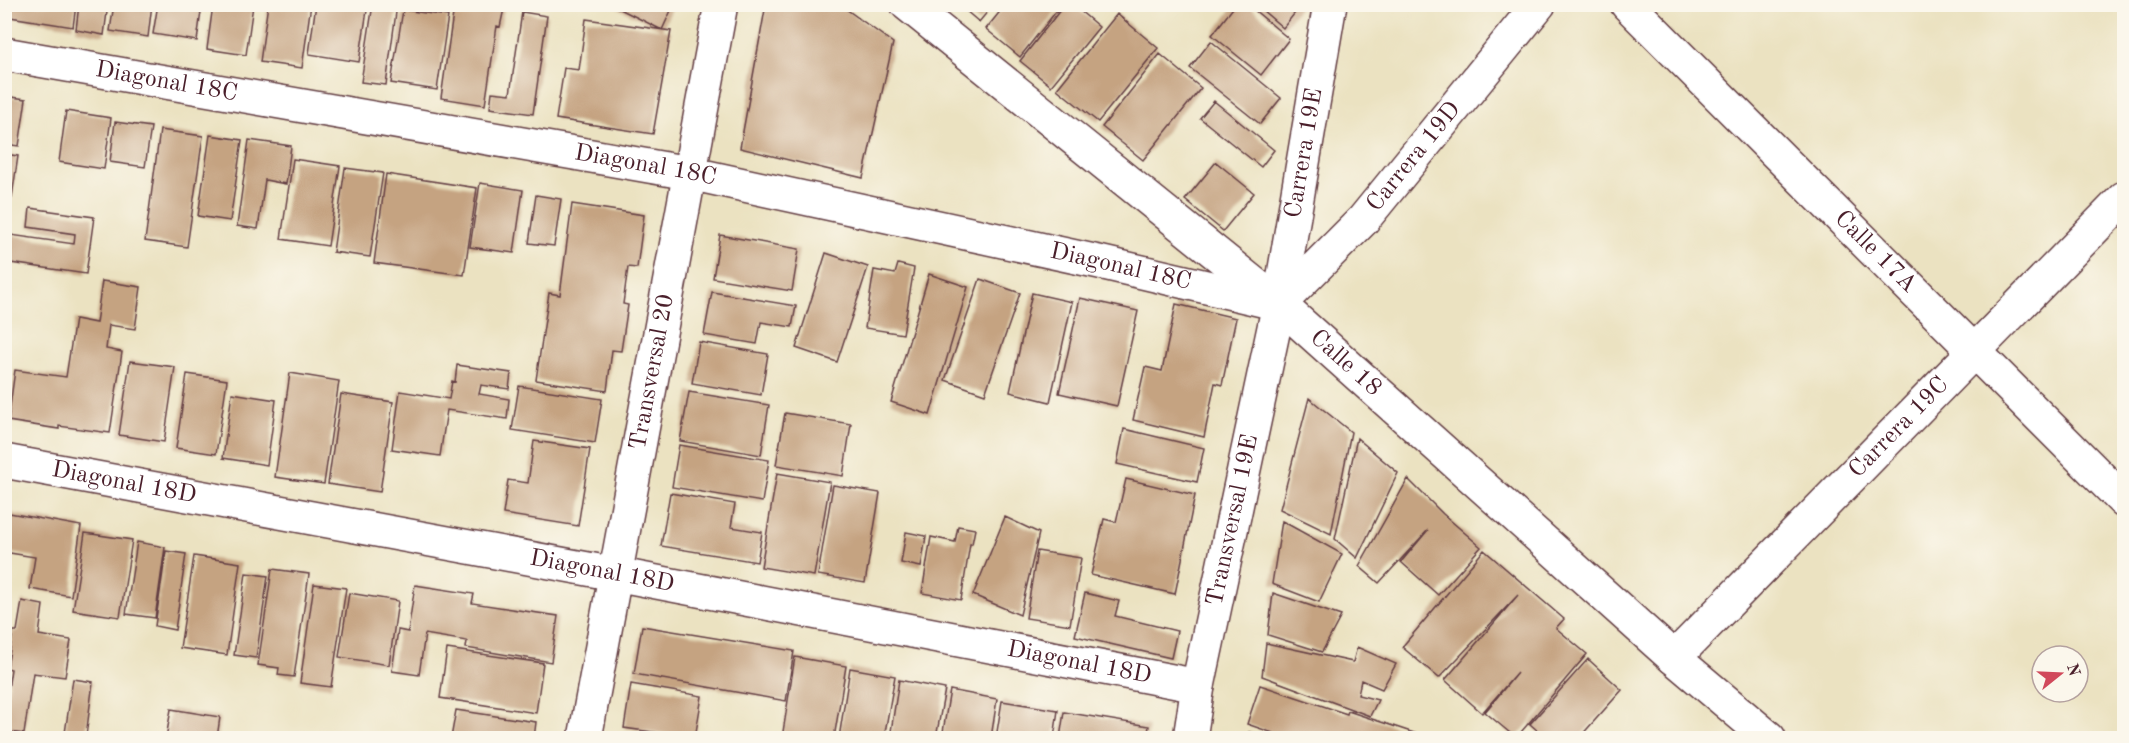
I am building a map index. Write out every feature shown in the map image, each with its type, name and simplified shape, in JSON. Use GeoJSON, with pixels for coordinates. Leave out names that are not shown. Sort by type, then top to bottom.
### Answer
{"type":"FeatureCollection","features":[{"type":"Feature","properties":{"kind":"street","name":"Transversal 20"},"geometry":{"type":"LineString","coordinates":[[585,738],[721,4]]}},
{"type":"Feature","properties":{"kind":"street","name":"Calle 18"},"geometry":{"type":"LineString","coordinates":[[907,4],[1280,304],[1674,658],[1768,738]]}},
{"type":"Feature","properties":{"kind":"street","name":"Carrera 19E"},"geometry":{"type":"LineString","coordinates":[[1280,304],[1330,4]]}},
{"type":"Feature","properties":{"kind":"street","name":"Carrera 19D"},"geometry":{"type":"LineString","coordinates":[[1280,304],[1363,220],[1539,4]]}},
{"type":"Feature","properties":{"kind":"street","name":"Calle 17A"},"geometry":{"type":"LineString","coordinates":[[1627,4],[2124,501]]}},
{"type":"Feature","properties":{"kind":"street","name":"Diagonal 18C"},"geometry":{"type":"LineString","coordinates":[[4,54],[689,173],[1099,262],[1280,304]]}},
{"type":"Feature","properties":{"kind":"street","name":"Carrera 19C"},"geometry":{"type":"LineString","coordinates":[[1674,658],[2124,198]]}},
{"type":"Feature","properties":{"kind":"street","name":"Transversal 19E"},"geometry":{"type":"LineString","coordinates":[[1190,738],[1198,686],[1280,304]]}},
{"type":"Feature","properties":{"kind":"street","name":"Diagonal 18D"},"geometry":{"type":"LineString","coordinates":[[4,461],[615,574],[1198,686]]}},
{"type":"Feature","properties":{"kind":"building"},"geometry":{"type":"Polygon","coordinates":[[[79,4],[108,4],[104,35],[76,30],[79,4]]]}},
{"type":"Feature","properties":{"kind":"building"},"geometry":{"type":"Polygon","coordinates":[[[114,4],[152,4],[148,37],[110,31],[114,4]]]}},
{"type":"Feature","properties":{"kind":"building"},"geometry":{"type":"Polygon","coordinates":[[[158,4],[202,4],[197,41],[153,34],[158,4]]]}},
{"type":"Feature","properties":{"kind":"building"},"geometry":{"type":"Polygon","coordinates":[[[268,4],[311,4],[302,68],[260,62],[268,4]]]}},
{"type":"Feature","properties":{"kind":"building"},"geometry":{"type":"Polygon","coordinates":[[[316,4],[368,4],[359,62],[309,54],[316,4]]]}},
{"type":"Feature","properties":{"kind":"building"},"geometry":{"type":"Polygon","coordinates":[[[373,4],[397,5],[386,85],[361,82],[373,4]]]}},
{"type":"Feature","properties":{"kind":"building"},"geometry":{"type":"Polygon","coordinates":[[[457,4],[505,4],[500,27],[497,26],[485,105],[441,98],[453,14],[457,14],[457,4]]]}},
{"type":"Feature","properties":{"kind":"building"},"geometry":{"type":"Polygon","coordinates":[[[610,4],[674,4],[662,30],[610,4]]]}},
{"type":"Feature","properties":{"kind":"building"},"geometry":{"type":"Polygon","coordinates":[[[766,4],[839,4],[893,43],[863,178],[740,148],[766,4]]]}},
{"type":"Feature","properties":{"kind":"building"},"geometry":{"type":"Polygon","coordinates":[[[958,4],[994,4],[979,22],[958,4]]]}},
{"type":"Feature","properties":{"kind":"building"},"geometry":{"type":"Polygon","coordinates":[[[1006,4],[1062,4],[1020,57],[986,29],[1006,4]]]}},
{"type":"Feature","properties":{"kind":"building"},"geometry":{"type":"Polygon","coordinates":[[[1065,4],[1072,4],[1099,27],[1051,86],[1020,61],[1065,4]]]}},
{"type":"Feature","properties":{"kind":"building"},"geometry":{"type":"Polygon","coordinates":[[[1236,4],[1247,4],[1289,39],[1261,75],[1212,35],[1236,4]]]}},
{"type":"Feature","properties":{"kind":"building"},"geometry":{"type":"Polygon","coordinates":[[[1255,4],[1302,4],[1283,28],[1255,4]]]}},
{"type":"Feature","properties":{"kind":"building"},"geometry":{"type":"Polygon","coordinates":[[[4,5],[76,5],[73,27],[4,16],[4,5]]]}},
{"type":"Feature","properties":{"kind":"building"},"geometry":{"type":"Polygon","coordinates":[[[213,5],[253,5],[246,55],[207,49],[213,5]]]}},
{"type":"Feature","properties":{"kind":"building"},"geometry":{"type":"Polygon","coordinates":[[[403,10],[448,16],[437,90],[391,83],[403,10]]]}},
{"type":"Feature","properties":{"kind":"building"},"geometry":{"type":"Polygon","coordinates":[[[522,12],[547,16],[533,114],[490,108],[492,92],[510,94],[522,12]]]}},
{"type":"Feature","properties":{"kind":"building"},"geometry":{"type":"Polygon","coordinates":[[[1117,14],[1158,48],[1098,122],[1057,89],[1117,14]]]}},
{"type":"Feature","properties":{"kind":"building"},"geometry":{"type":"Polygon","coordinates":[[[586,19],[671,31],[653,134],[556,119],[564,68],[579,70],[586,19]]]}},
{"type":"Feature","properties":{"kind":"building"},"geometry":{"type":"Polygon","coordinates":[[[1211,41],[1281,98],[1260,124],[1190,68],[1211,41]]]}},
{"type":"Feature","properties":{"kind":"building"},"geometry":{"type":"Polygon","coordinates":[[[1160,54],[1201,88],[1143,160],[1102,127],[1160,54]]]}},
{"type":"Feature","properties":{"kind":"building"},"geometry":{"type":"Polygon","coordinates":[[[4,96],[26,99],[19,146],[4,144],[4,96]]]}},
{"type":"Feature","properties":{"kind":"building"},"geometry":{"type":"Polygon","coordinates":[[[1214,101],[1274,150],[1261,167],[1200,118],[1214,101]]]}},
{"type":"Feature","properties":{"kind":"building"},"geometry":{"type":"Polygon","coordinates":[[[66,111],[111,118],[104,169],[59,162],[66,111]]]}},
{"type":"Feature","properties":{"kind":"building"},"geometry":{"type":"Polygon","coordinates":[[[115,122],[151,127],[145,167],[110,162],[115,122]]]}},
{"type":"Feature","properties":{"kind":"building"},"geometry":{"type":"Polygon","coordinates":[[[160,130],[203,136],[187,247],[145,241],[160,130]]]}},
{"type":"Feature","properties":{"kind":"building"},"geometry":{"type":"Polygon","coordinates":[[[210,135],[242,140],[230,221],[198,216],[210,135]]]}},
{"type":"Feature","properties":{"kind":"building"},"geometry":{"type":"Polygon","coordinates":[[[249,140],[291,146],[286,184],[265,180],[258,229],[237,226],[249,140]]]}},
{"type":"Feature","properties":{"kind":"building"},"geometry":{"type":"Polygon","coordinates":[[[4,154],[18,156],[12,197],[4,196],[4,154]]]}},
{"type":"Feature","properties":{"kind":"building"},"geometry":{"type":"Polygon","coordinates":[[[293,159],[340,166],[328,246],[281,239],[293,159]]]}},
{"type":"Feature","properties":{"kind":"building"},"geometry":{"type":"Polygon","coordinates":[[[1216,162],[1254,193],[1223,231],[1185,200],[1216,162]]]}},
{"type":"Feature","properties":{"kind":"building"},"geometry":{"type":"Polygon","coordinates":[[[345,168],[383,173],[370,257],[333,252],[345,168]]]}},
{"type":"Feature","properties":{"kind":"building"},"geometry":{"type":"Polygon","coordinates":[[[386,174],[477,188],[464,275],[374,263],[386,174]]]}},
{"type":"Feature","properties":{"kind":"building"},"geometry":{"type":"Polygon","coordinates":[[[480,183],[523,190],[514,253],[470,247],[480,183]]]}},
{"type":"Feature","properties":{"kind":"building"},"geometry":{"type":"Polygon","coordinates":[[[536,195],[561,199],[554,246],[529,243],[536,195]]]}},
{"type":"Feature","properties":{"kind":"building"},"geometry":{"type":"Polygon","coordinates":[[[572,204],[644,215],[637,268],[628,267],[623,304],[628,305],[621,351],[612,350],[607,391],[536,380],[549,293],[560,295],[572,204]]]}},
{"type":"Feature","properties":{"kind":"building"},"geometry":{"type":"Polygon","coordinates":[[[30,208],[94,217],[86,274],[4,262],[4,234],[74,244],[75,234],[28,227],[30,208]]]}},
{"type":"Feature","properties":{"kind":"building"},"geometry":{"type":"Polygon","coordinates":[[[720,235],[799,249],[792,291],[713,278],[720,235]]]}},
{"type":"Feature","properties":{"kind":"building"},"geometry":{"type":"Polygon","coordinates":[[[826,253],[868,267],[837,362],[796,348],[826,253]]]}},
{"type":"Feature","properties":{"kind":"building"},"geometry":{"type":"Polygon","coordinates":[[[898,264],[914,268],[903,334],[865,328],[874,270],[895,274],[898,264]]]}},
{"type":"Feature","properties":{"kind":"building"},"geometry":{"type":"Polygon","coordinates":[[[929,274],[968,287],[930,415],[891,402],[929,274]]]}},
{"type":"Feature","properties":{"kind":"building"},"geometry":{"type":"Polygon","coordinates":[[[980,279],[1020,293],[985,394],[945,380],[980,279]]]}},
{"type":"Feature","properties":{"kind":"building"},"geometry":{"type":"Polygon","coordinates":[[[102,281],[141,287],[135,329],[109,325],[106,349],[122,352],[110,433],[59,426],[59,429],[8,421],[15,370],[66,377],[75,319],[96,323],[102,281]]]}},
{"type":"Feature","properties":{"kind":"building"},"geometry":{"type":"Polygon","coordinates":[[[712,292],[796,306],[792,327],[761,322],[757,344],[704,335],[712,292]]]}},
{"type":"Feature","properties":{"kind":"building"},"geometry":{"type":"Polygon","coordinates":[[[1032,293],[1072,302],[1050,402],[1010,392],[1032,293]]]}},
{"type":"Feature","properties":{"kind":"building"},"geometry":{"type":"Polygon","coordinates":[[[1080,298],[1138,311],[1117,406],[1059,393],[1080,298]]]}},
{"type":"Feature","properties":{"kind":"building"},"geometry":{"type":"Polygon","coordinates":[[[1176,304],[1236,318],[1222,385],[1215,383],[1204,437],[1133,420],[1145,367],[1162,371],[1176,304]]]}},
{"type":"Feature","properties":{"kind":"building"},"geometry":{"type":"Polygon","coordinates":[[[699,342],[768,354],[761,395],[692,383],[699,342]]]}},
{"type":"Feature","properties":{"kind":"building"},"geometry":{"type":"Polygon","coordinates":[[[130,361],[175,367],[164,442],[119,435],[130,361]]]}},
{"type":"Feature","properties":{"kind":"building"},"geometry":{"type":"Polygon","coordinates":[[[457,365],[511,373],[509,389],[481,385],[479,394],[509,399],[507,419],[447,410],[440,456],[392,449],[400,391],[449,399],[452,381],[455,382],[457,365]]]}},
{"type":"Feature","properties":{"kind":"building"},"geometry":{"type":"Polygon","coordinates":[[[290,373],[339,381],[324,484],[275,477],[290,373]]]}},
{"type":"Feature","properties":{"kind":"building"},"geometry":{"type":"Polygon","coordinates":[[[187,374],[227,380],[216,454],[176,448],[187,374]]]}},
{"type":"Feature","properties":{"kind":"building"},"geometry":{"type":"Polygon","coordinates":[[[519,386],[602,399],[595,443],[512,430],[519,386]]]}},
{"type":"Feature","properties":{"kind":"building"},"geometry":{"type":"Polygon","coordinates":[[[689,392],[769,405],[761,455],[680,441],[689,392]]]}},
{"type":"Feature","properties":{"kind":"building"},"geometry":{"type":"Polygon","coordinates":[[[232,393],[276,400],[267,465],[223,458],[232,393]]]}},
{"type":"Feature","properties":{"kind":"building"},"geometry":{"type":"Polygon","coordinates":[[[341,394],[393,402],[380,492],[328,484],[341,394]]]}},
{"type":"Feature","properties":{"kind":"building"},"geometry":{"type":"Polygon","coordinates":[[[1309,398],[1351,432],[1331,534],[1280,509],[1309,398]]]}},
{"type":"Feature","properties":{"kind":"building"},"geometry":{"type":"Polygon","coordinates":[[[785,413],[851,424],[843,476],[776,465],[785,413]]]}},
{"type":"Feature","properties":{"kind":"building"},"geometry":{"type":"Polygon","coordinates":[[[1124,429],[1204,448],[1197,482],[1117,464],[1124,429]]]}},
{"type":"Feature","properties":{"kind":"building"},"geometry":{"type":"Polygon","coordinates":[[[1357,438],[1398,473],[1357,558],[1335,539],[1357,438]]]}},
{"type":"Feature","properties":{"kind":"building"},"geometry":{"type":"Polygon","coordinates":[[[534,441],[590,449],[578,526],[503,514],[508,480],[528,483],[534,441]]]}},
{"type":"Feature","properties":{"kind":"building"},"geometry":{"type":"Polygon","coordinates":[[[679,445],[769,460],[762,502],[672,487],[679,445]]]}},
{"type":"Feature","properties":{"kind":"building"},"geometry":{"type":"Polygon","coordinates":[[[777,473],[830,482],[814,576],[761,567],[777,473]]]}},
{"type":"Feature","properties":{"kind":"building"},"geometry":{"type":"Polygon","coordinates":[[[1126,479],[1195,495],[1175,594],[1091,575],[1104,519],[1116,522],[1126,479]]]}},
{"type":"Feature","properties":{"kind":"building"},"geometry":{"type":"Polygon","coordinates":[[[1408,479],[1481,547],[1438,595],[1401,562],[1428,530],[1379,583],[1359,566],[1408,479]]]}},
{"type":"Feature","properties":{"kind":"building"},"geometry":{"type":"Polygon","coordinates":[[[833,485],[880,493],[865,583],[818,575],[833,485]]]}},
{"type":"Feature","properties":{"kind":"building"},"geometry":{"type":"Polygon","coordinates":[[[670,493],[735,504],[731,527],[762,532],[757,562],[661,546],[670,493]]]}},
{"type":"Feature","properties":{"kind":"building"},"geometry":{"type":"Polygon","coordinates":[[[4,512],[81,526],[71,596],[30,589],[35,557],[4,552],[4,512]]]}},
{"type":"Feature","properties":{"kind":"building"},"geometry":{"type":"Polygon","coordinates":[[[1005,517],[1039,533],[1020,615],[973,595],[1005,517]]]}},
{"type":"Feature","properties":{"kind":"building"},"geometry":{"type":"Polygon","coordinates":[[[1282,521],[1342,554],[1319,602],[1272,584],[1282,521]]]}},
{"type":"Feature","properties":{"kind":"building"},"geometry":{"type":"Polygon","coordinates":[[[958,526],[975,529],[972,544],[970,544],[961,600],[922,593],[931,537],[955,542],[958,526]]]}},
{"type":"Feature","properties":{"kind":"building"},"geometry":{"type":"Polygon","coordinates":[[[906,532],[926,536],[921,567],[901,563],[906,532]]]}},
{"type":"Feature","properties":{"kind":"building"},"geometry":{"type":"Polygon","coordinates":[[[85,533],[132,540],[120,617],[73,610],[85,533]]]}},
{"type":"Feature","properties":{"kind":"building"},"geometry":{"type":"Polygon","coordinates":[[[137,542],[165,547],[155,618],[126,614],[137,542]]]}},
{"type":"Feature","properties":{"kind":"building"},"geometry":{"type":"Polygon","coordinates":[[[1484,550],[1564,619],[1556,628],[1587,654],[1516,738],[1485,712],[1517,673],[1482,713],[1445,680],[1518,595],[1439,678],[1402,647],[1484,550]]]}},
{"type":"Feature","properties":{"kind":"building"},"geometry":{"type":"Polygon","coordinates":[[[166,551],[186,554],[175,630],[155,626],[166,551]]]}},
{"type":"Feature","properties":{"kind":"building"},"geometry":{"type":"Polygon","coordinates":[[[1037,551],[1081,558],[1070,625],[1026,618],[1037,551]]]}},
{"type":"Feature","properties":{"kind":"building"},"geometry":{"type":"Polygon","coordinates":[[[194,556],[240,563],[227,655],[180,648],[194,556]]]}},
{"type":"Feature","properties":{"kind":"building"},"geometry":{"type":"Polygon","coordinates":[[[272,569],[309,574],[294,677],[278,675],[279,668],[258,665],[272,569]]]}},
{"type":"Feature","properties":{"kind":"building"},"geometry":{"type":"Polygon","coordinates":[[[246,573],[268,576],[256,658],[234,655],[246,573]]]}},
{"type":"Feature","properties":{"kind":"building"},"geometry":{"type":"Polygon","coordinates":[[[314,584],[346,588],[331,687],[300,683],[314,584]]]}},
{"type":"Feature","properties":{"kind":"building"},"geometry":{"type":"Polygon","coordinates":[[[415,585],[474,594],[472,603],[558,616],[551,662],[466,648],[467,641],[425,634],[419,675],[392,671],[398,630],[408,632],[415,585]]]}},
{"type":"Feature","properties":{"kind":"building"},"geometry":{"type":"Polygon","coordinates":[[[349,593],[398,601],[389,665],[339,657],[349,593]]]}},
{"type":"Feature","properties":{"kind":"building"},"geometry":{"type":"Polygon","coordinates":[[[1085,593],[1119,601],[1115,616],[1177,631],[1171,658],[1075,636],[1085,593]]]}},
{"type":"Feature","properties":{"kind":"building"},"geometry":{"type":"Polygon","coordinates":[[[1273,593],[1341,616],[1322,652],[1268,635],[1273,593]]]}},
{"type":"Feature","properties":{"kind":"building"},"geometry":{"type":"Polygon","coordinates":[[[22,601],[43,605],[39,635],[71,640],[65,677],[33,673],[24,734],[4,731],[11,669],[7,668],[13,631],[17,631],[22,601]]]}},
{"type":"Feature","properties":{"kind":"building"},"geometry":{"type":"Polygon","coordinates":[[[642,626],[794,651],[786,701],[634,674],[642,626]]]}},
{"type":"Feature","properties":{"kind":"building"},"geometry":{"type":"Polygon","coordinates":[[[1266,643],[1353,662],[1357,647],[1396,664],[1382,689],[1361,680],[1358,695],[1378,700],[1370,716],[1262,676],[1266,643]]]}},
{"type":"Feature","properties":{"kind":"building"},"geometry":{"type":"Polygon","coordinates":[[[447,649],[543,663],[536,713],[440,698],[447,649]]]}},
{"type":"Feature","properties":{"kind":"building"},"geometry":{"type":"Polygon","coordinates":[[[795,657],[846,666],[834,738],[782,738],[795,657]]]}},
{"type":"Feature","properties":{"kind":"building"},"geometry":{"type":"Polygon","coordinates":[[[1588,659],[1622,690],[1579,738],[1546,738],[1530,724],[1588,659]]]}},
{"type":"Feature","properties":{"kind":"building"},"geometry":{"type":"Polygon","coordinates":[[[850,668],[895,676],[884,738],[839,738],[850,668]]]}},
{"type":"Feature","properties":{"kind":"building"},"geometry":{"type":"Polygon","coordinates":[[[73,679],[93,682],[86,736],[92,738],[56,738],[57,732],[65,733],[73,679]]]}},
{"type":"Feature","properties":{"kind":"building"},"geometry":{"type":"Polygon","coordinates":[[[899,680],[945,689],[936,738],[890,738],[899,680]]]}},
{"type":"Feature","properties":{"kind":"building"},"geometry":{"type":"Polygon","coordinates":[[[631,684],[702,696],[695,738],[624,728],[631,684]]]}},
{"type":"Feature","properties":{"kind":"building"},"geometry":{"type":"Polygon","coordinates":[[[1260,685],[1429,738],[1288,738],[1247,724],[1260,685]]]}},
{"type":"Feature","properties":{"kind":"building"},"geometry":{"type":"Polygon","coordinates":[[[950,690],[997,699],[991,738],[942,738],[950,690]]]}},
{"type":"Feature","properties":{"kind":"building"},"geometry":{"type":"Polygon","coordinates":[[[1002,701],[1058,710],[1054,738],[996,738],[1002,701]]]}},
{"type":"Feature","properties":{"kind":"building"},"geometry":{"type":"Polygon","coordinates":[[[171,709],[220,717],[217,738],[166,738],[171,709]]]}},
{"type":"Feature","properties":{"kind":"building"},"geometry":{"type":"Polygon","coordinates":[[[456,710],[536,722],[534,738],[451,738],[456,710]]]}},
{"type":"Feature","properties":{"kind":"building"},"geometry":{"type":"Polygon","coordinates":[[[1064,712],[1149,726],[1147,738],[1060,738],[1064,712]]]}},
{"type":"Feature","properties":{"kind":"building"},"geometry":{"type":"Polygon","coordinates":[[[1249,732],[1268,738],[1248,738],[1249,732]]]}}]}
